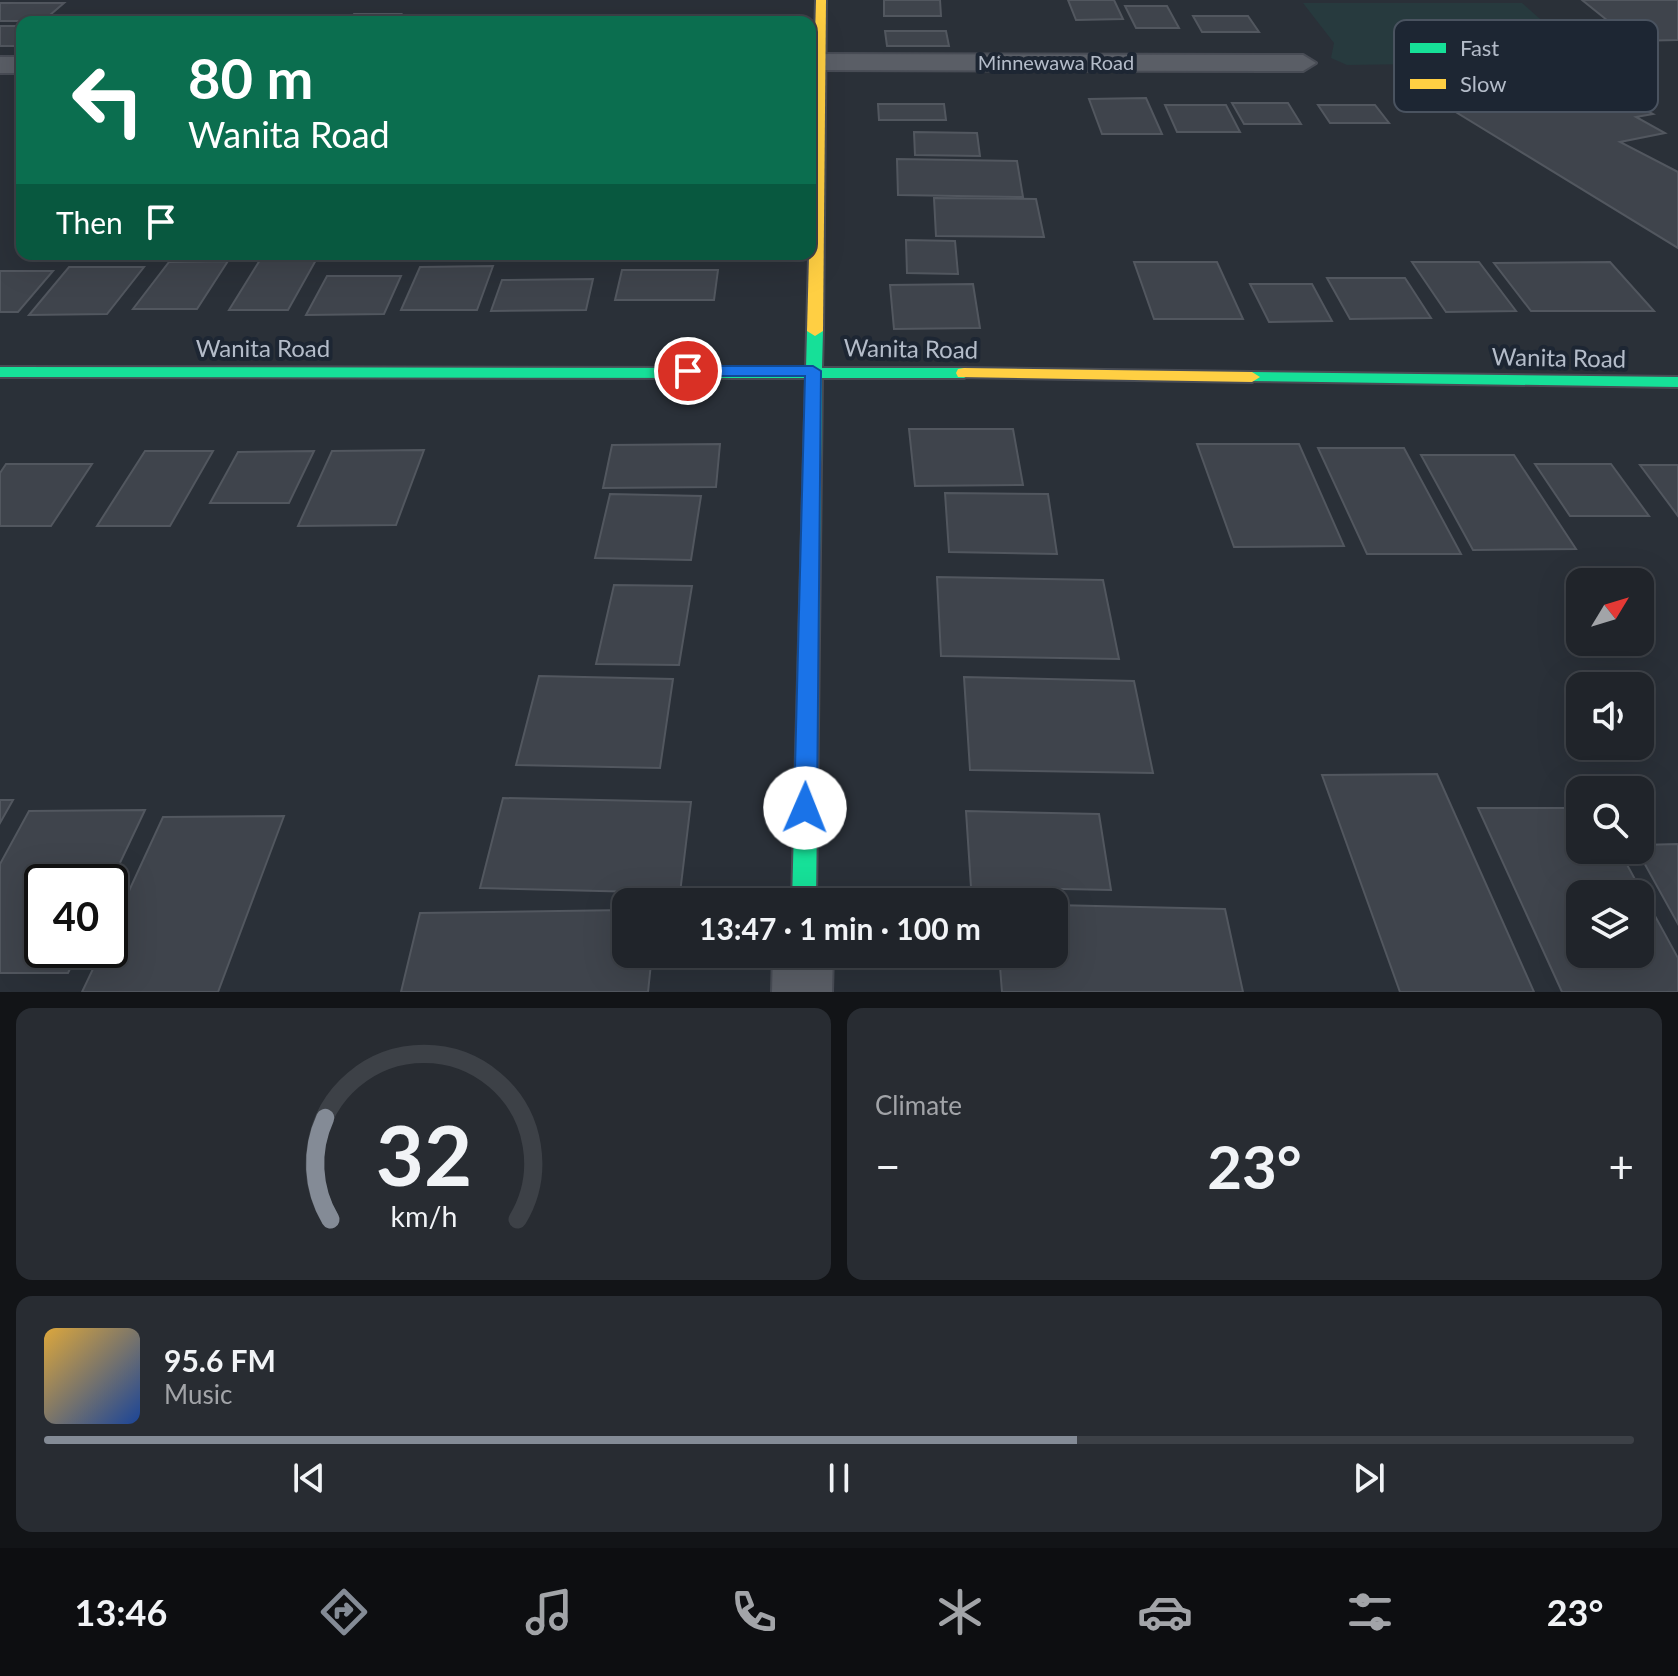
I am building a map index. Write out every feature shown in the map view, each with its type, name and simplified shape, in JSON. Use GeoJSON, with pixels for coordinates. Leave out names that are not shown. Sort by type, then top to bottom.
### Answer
{"type":"FeatureCollection","features":[{"type":"Feature","properties":{"kind":"street"},"geometry":{"type":"LineString","coordinates":[[816,52],[821,0]]}},
{"type":"Feature","properties":{"kind":"street","name":"Minnewawa Road"},"geometry":{"type":"LineString","coordinates":[[816,62],[1303,63]]}},
{"type":"Feature","properties":{"kind":"street"},"geometry":{"type":"LineString","coordinates":[[804,888],[814,260]]}},
{"type":"Feature","properties":{"kind":"street","name":"Wanita Road"},"geometry":{"type":"LineString","coordinates":[[0,372],[813,371],[1678,382]]}},
{"type":"Feature","properties":{"kind":"street"},"geometry":{"type":"LineString","coordinates":[[802,992],[803,968]]}},
{"type":"Feature","properties":{"kind":"green space"},"geometry":{"type":"Polygon","coordinates":[[[1303,3],[1522,3],[1541,20],[1394,20],[1394,64],[1347,65],[1331,58],[1334,43],[1303,3]]]}},
{"type":"Feature","properties":{"kind":"building"},"geometry":{"type":"Polygon","coordinates":[[[884,0],[940,0],[941,16],[884,16],[884,0]]]}},
{"type":"Feature","properties":{"kind":"building"},"geometry":{"type":"Polygon","coordinates":[[[1068,0],[1114,0],[1123,19],[1076,20],[1068,0]]]}},
{"type":"Feature","properties":{"kind":"building"},"geometry":{"type":"Polygon","coordinates":[[[1582,0],[1678,0],[1678,40],[1658,40],[1658,20],[1607,20],[1582,0]]]}},
{"type":"Feature","properties":{"kind":"building"},"geometry":{"type":"Polygon","coordinates":[[[0,3],[64,3],[49,16],[16,16],[16,21],[0,21],[0,3]]]}},
{"type":"Feature","properties":{"kind":"building"},"geometry":{"type":"Polygon","coordinates":[[[1125,6],[1167,6],[1179,28],[1136,28],[1125,6]]]}},
{"type":"Feature","properties":{"kind":"building"},"geometry":{"type":"Polygon","coordinates":[[[354,14],[401,14],[400,16],[352,16],[354,14]]]}},
{"type":"Feature","properties":{"kind":"building"},"geometry":{"type":"Polygon","coordinates":[[[1193,16],[1248,16],[1259,32],[1202,32],[1193,16]]]}},
{"type":"Feature","properties":{"kind":"building"},"geometry":{"type":"Polygon","coordinates":[[[0,26],[16,26],[16,46],[0,46],[0,26]]]}},
{"type":"Feature","properties":{"kind":"building"},"geometry":{"type":"Polygon","coordinates":[[[885,31],[946,31],[949,46],[887,46],[885,31]]]}},
{"type":"Feature","properties":{"kind":"building"},"geometry":{"type":"Polygon","coordinates":[[[1146,98],[1162,134],[1102,134],[1089,99],[1146,98]]]}},
{"type":"Feature","properties":{"kind":"building"},"geometry":{"type":"Polygon","coordinates":[[[1232,103],[1288,103],[1301,124],[1244,124],[1232,103]]]}},
{"type":"Feature","properties":{"kind":"building"},"geometry":{"type":"Polygon","coordinates":[[[878,104],[944,104],[946,120],[879,120],[878,104]]]}},
{"type":"Feature","properties":{"kind":"building"},"geometry":{"type":"Polygon","coordinates":[[[1165,105],[1226,105],[1240,132],[1177,132],[1165,105]]]}},
{"type":"Feature","properties":{"kind":"building"},"geometry":{"type":"Polygon","coordinates":[[[1318,105],[1375,105],[1389,123],[1330,123],[1318,105]]]}},
{"type":"Feature","properties":{"kind":"building"},"geometry":{"type":"Polygon","coordinates":[[[1456,112],[1653,114],[1636,117],[1665,133],[1620,142],[1678,172],[1678,248],[1456,112]]]}},
{"type":"Feature","properties":{"kind":"building"},"geometry":{"type":"Polygon","coordinates":[[[914,132],[977,133],[980,156],[915,155],[914,132]]]}},
{"type":"Feature","properties":{"kind":"building"},"geometry":{"type":"Polygon","coordinates":[[[897,159],[1017,161],[1023,197],[898,195],[897,159]]]}},
{"type":"Feature","properties":{"kind":"building"},"geometry":{"type":"Polygon","coordinates":[[[934,198],[1036,199],[1044,237],[936,236],[934,198]]]}},
{"type":"Feature","properties":{"kind":"building"},"geometry":{"type":"Polygon","coordinates":[[[906,240],[955,241],[958,274],[907,273],[906,240]]]}},
{"type":"Feature","properties":{"kind":"building"},"geometry":{"type":"Polygon","coordinates":[[[260,260],[316,260],[288,310],[229,310],[260,260]]]}},
{"type":"Feature","properties":{"kind":"building"},"geometry":{"type":"Polygon","coordinates":[[[228,261],[197,309],[133,309],[169,262],[228,261]]]}},
{"type":"Feature","properties":{"kind":"building"},"geometry":{"type":"Polygon","coordinates":[[[1134,262],[1217,262],[1243,319],[1154,319],[1134,262]]]}},
{"type":"Feature","properties":{"kind":"building"},"geometry":{"type":"Polygon","coordinates":[[[1412,262],[1479,262],[1516,311],[1446,312],[1412,262]]]}},
{"type":"Feature","properties":{"kind":"building"},"geometry":{"type":"Polygon","coordinates":[[[1610,262],[1654,311],[1531,311],[1494,263],[1610,262]]]}},
{"type":"Feature","properties":{"kind":"building"},"geometry":{"type":"Polygon","coordinates":[[[493,266],[477,310],[401,310],[420,267],[493,266]]]}},
{"type":"Feature","properties":{"kind":"building"},"geometry":{"type":"Polygon","coordinates":[[[69,267],[144,267],[107,314],[29,315],[69,267]]]}},
{"type":"Feature","properties":{"kind":"building"},"geometry":{"type":"Polygon","coordinates":[[[622,270],[718,270],[714,300],[615,300],[622,270]]]}},
{"type":"Feature","properties":{"kind":"building"},"geometry":{"type":"Polygon","coordinates":[[[0,271],[53,271],[18,312],[0,312],[0,271]]]}},
{"type":"Feature","properties":{"kind":"building"},"geometry":{"type":"Polygon","coordinates":[[[327,276],[401,276],[384,314],[306,315],[327,276]]]}},
{"type":"Feature","properties":{"kind":"building"},"geometry":{"type":"Polygon","coordinates":[[[1327,278],[1405,278],[1431,318],[1350,319],[1327,278]]]}},
{"type":"Feature","properties":{"kind":"building"},"geometry":{"type":"Polygon","coordinates":[[[593,279],[586,310],[491,311],[502,280],[593,279]]]}},
{"type":"Feature","properties":{"kind":"building"},"geometry":{"type":"Polygon","coordinates":[[[973,284],[980,328],[894,329],[890,285],[973,284]]]}},
{"type":"Feature","properties":{"kind":"building"},"geometry":{"type":"Polygon","coordinates":[[[1250,284],[1312,284],[1332,321],[1269,322],[1250,284]]]}},
{"type":"Feature","properties":{"kind":"building"},"geometry":{"type":"Polygon","coordinates":[[[909,429],[1013,429],[1023,485],[915,486],[909,429]]]}},
{"type":"Feature","properties":{"kind":"building"},"geometry":{"type":"Polygon","coordinates":[[[720,444],[716,487],[603,488],[612,445],[720,444]]]}},
{"type":"Feature","properties":{"kind":"building"},"geometry":{"type":"Polygon","coordinates":[[[1197,444],[1299,444],[1344,546],[1234,547],[1197,444]]]}},
{"type":"Feature","properties":{"kind":"building"},"geometry":{"type":"Polygon","coordinates":[[[1318,448],[1404,448],[1461,554],[1367,554],[1318,448]]]}},
{"type":"Feature","properties":{"kind":"building"},"geometry":{"type":"Polygon","coordinates":[[[424,450],[396,525],[298,526],[332,451],[424,450]]]}},
{"type":"Feature","properties":{"kind":"building"},"geometry":{"type":"Polygon","coordinates":[[[145,451],[213,451],[170,526],[97,526],[145,451]]]}},
{"type":"Feature","properties":{"kind":"building"},"geometry":{"type":"Polygon","coordinates":[[[314,451],[289,503],[210,503],[238,452],[314,451]]]}},
{"type":"Feature","properties":{"kind":"building"},"geometry":{"type":"Polygon","coordinates":[[[1421,455],[1514,455],[1576,549],[1473,550],[1421,455]]]}},
{"type":"Feature","properties":{"kind":"building"},"geometry":{"type":"Polygon","coordinates":[[[6,464],[92,464],[51,526],[0,526],[0,473],[6,464]]]}},
{"type":"Feature","properties":{"kind":"building"},"geometry":{"type":"Polygon","coordinates":[[[1535,464],[1611,464],[1649,516],[1570,516],[1535,464]]]}},
{"type":"Feature","properties":{"kind":"building"},"geometry":{"type":"Polygon","coordinates":[[[1640,465],[1678,465],[1678,516],[1640,465]]]}},
{"type":"Feature","properties":{"kind":"building"},"geometry":{"type":"Polygon","coordinates":[[[945,493],[1048,494],[1057,554],[949,552],[945,493]]]}},
{"type":"Feature","properties":{"kind":"building"},"geometry":{"type":"Polygon","coordinates":[[[610,494],[701,496],[691,560],[595,558],[610,494]]]}},
{"type":"Feature","properties":{"kind":"building"},"geometry":{"type":"Polygon","coordinates":[[[937,577],[1103,580],[1119,659],[941,656],[937,577]]]}},
{"type":"Feature","properties":{"kind":"building"},"geometry":{"type":"Polygon","coordinates":[[[614,585],[692,586],[679,665],[596,664],[614,585]]]}},
{"type":"Feature","properties":{"kind":"building"},"geometry":{"type":"Polygon","coordinates":[[[539,676],[673,679],[660,768],[516,765],[539,676]]]}},
{"type":"Feature","properties":{"kind":"building"},"geometry":{"type":"Polygon","coordinates":[[[964,677],[1134,681],[1153,773],[970,770],[964,677]]]}},
{"type":"Feature","properties":{"kind":"building"},"geometry":{"type":"Polygon","coordinates":[[[1437,774],[1534,992],[1400,992],[1322,775],[1437,774]]]}},
{"type":"Feature","properties":{"kind":"building"},"geometry":{"type":"Polygon","coordinates":[[[503,798],[691,802],[681,888],[612,888],[612,891],[480,888],[503,798]]]}},
{"type":"Feature","properties":{"kind":"building"},"geometry":{"type":"Polygon","coordinates":[[[0,800],[13,800],[0,823],[0,800]]]}},
{"type":"Feature","properties":{"kind":"building"},"geometry":{"type":"Polygon","coordinates":[[[1478,808],[1566,808],[1566,864],[1627,864],[1635,880],[1566,880],[1566,968],[1654,968],[1654,914],[1678,958],[1678,992],[1562,992],[1478,808]]]}},
{"type":"Feature","properties":{"kind":"building"},"geometry":{"type":"Polygon","coordinates":[[[145,810],[119,864],[24,864],[24,968],[70,968],[68,973],[0,973],[0,864],[29,811],[145,810]]]}},
{"type":"Feature","properties":{"kind":"building"},"geometry":{"type":"Polygon","coordinates":[[[966,811],[1099,814],[1111,890],[971,887],[966,811]]]}},
{"type":"Feature","properties":{"kind":"building"},"geometry":{"type":"Polygon","coordinates":[[[284,816],[218,992],[82,992],[93,968],[128,968],[128,893],[163,817],[284,816]]]}},
{"type":"Feature","properties":{"kind":"building"},"geometry":{"type":"Polygon","coordinates":[[[1678,844],[1678,924],[1645,864],[1654,864],[1654,845],[1678,844]]]}},
{"type":"Feature","properties":{"kind":"building"},"geometry":{"type":"Polygon","coordinates":[[[1068,905],[1225,909],[1243,992],[1002,992],[1000,968],[1068,968],[1068,905]]]}},
{"type":"Feature","properties":{"kind":"building"},"geometry":{"type":"Polygon","coordinates":[[[612,910],[612,968],[651,968],[648,992],[401,992],[420,913],[612,910]]]}},
{"type":"Feature","properties":{"kind":"traffic: fast"},"geometry":{"type":"LineString","coordinates":[[804,888],[815,331]]}},
{"type":"Feature","properties":{"kind":"traffic: fast"},"geometry":{"type":"LineString","coordinates":[[0,372],[964,373]]}},
{"type":"Feature","properties":{"kind":"traffic: fast"},"geometry":{"type":"LineString","coordinates":[[1252,377],[1678,382]]}},
{"type":"Feature","properties":{"kind":"traffic: slow"},"geometry":{"type":"LineString","coordinates":[[815,331],[821,0]]}},
{"type":"Feature","properties":{"kind":"traffic: slow"},"geometry":{"type":"LineString","coordinates":[[964,373],[1252,377]]}},
{"type":"Feature","properties":{"kind":"route"},"geometry":{"type":"LineString","coordinates":[[688,371],[813,371],[805,808]]}}]}
